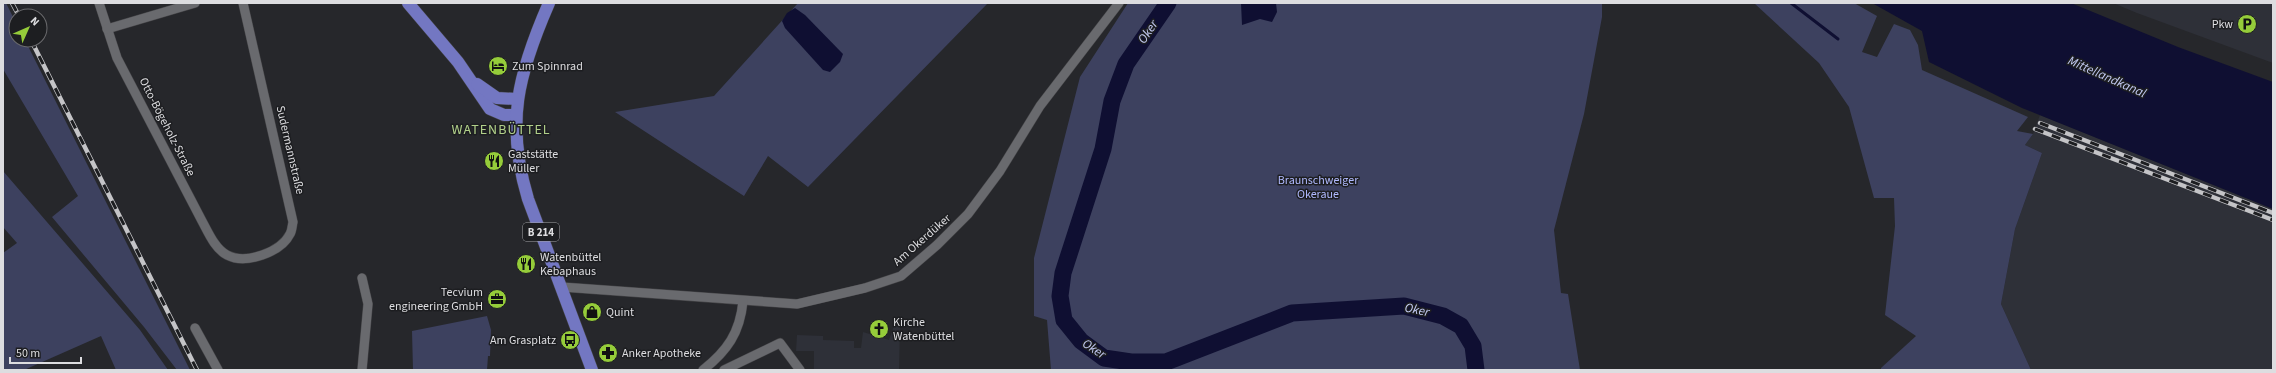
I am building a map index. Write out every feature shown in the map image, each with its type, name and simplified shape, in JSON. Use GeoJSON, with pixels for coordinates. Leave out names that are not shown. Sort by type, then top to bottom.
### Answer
{"type":"FeatureCollection","features":[{"type":"Feature","properties":{"kind":"main road"},"geometry":{"type":"LineString","coordinates":[[408,3],[471,80],[490,109],[498,114],[516,115]]}},
{"type":"Feature","properties":{"kind":"main road","name":"B 214"},"geometry":{"type":"LineString","coordinates":[[549,3],[529,50],[517,99],[516,147],[521,176],[592,370]]}},
{"type":"Feature","properties":{"kind":"main road"},"geometry":{"type":"LineString","coordinates":[[471,80],[488,94],[497,98],[517,99]]}},
{"type":"Feature","properties":{"kind":"street","name":"Otto-Bögeholz-Straße"},"geometry":{"type":"LineString","coordinates":[[99,3],[117,58],[202,221],[215,244],[227,256]]}},
{"type":"Feature","properties":{"kind":"street"},"geometry":{"type":"LineString","coordinates":[[107,29],[195,3]]}},
{"type":"Feature","properties":{"kind":"street","name":"Sudermannstraße"},"geometry":{"type":"LineString","coordinates":[[227,256],[240,258],[249,257],[263,254],[280,247],[291,234],[292,222],[244,3]]}},
{"type":"Feature","properties":{"kind":"street","name":"Am Okerdüker"},"geometry":{"type":"LineString","coordinates":[[562,287],[610,289],[743,301],[797,304],[885,283],[906,272],[968,214],[1000,171],[1040,106],[1119,3]]}},
{"type":"Feature","properties":{"kind":"street"},"geometry":{"type":"LineString","coordinates":[[362,278],[368,304],[362,370]]}},
{"type":"Feature","properties":{"kind":"street"},"geometry":{"type":"LineString","coordinates":[[703,370],[720,357],[729,344],[741,316],[743,301]]}},
{"type":"Feature","properties":{"kind":"street"},"geometry":{"type":"LineString","coordinates":[[195,328],[218,370]]}},
{"type":"Feature","properties":{"kind":"street"},"geometry":{"type":"LineString","coordinates":[[724,370],[780,343],[800,370]]}},
{"type":"Feature","properties":{"kind":"shaded area"},"geometry":{"type":"Polygon","coordinates":[[[2113,3],[2273,3],[2273,63],[2137,13],[2113,3]]]}},
{"type":"Feature","properties":{"kind":"shaded area"},"geometry":{"type":"Polygon","coordinates":[[[2040,115],[2273,209],[2273,370],[2031,370],[2001,304],[2015,229],[2042,153],[2025,145],[2033,134],[2040,115]]]}},
{"type":"Feature","properties":{"kind":"shaded area"},"geometry":{"type":"Polygon","coordinates":[[[894,326],[900,327],[899,370],[814,370],[814,351],[796,351],[797,335],[823,336],[823,340],[854,341],[854,348],[861,348],[863,332],[889,340],[894,326]]]}},
{"type":"Feature","properties":{"kind":"green space"},"geometry":{"type":"Polygon","coordinates":[[[3,3],[6,3],[8,8],[8,48],[29,48],[190,370],[177,370],[144,327],[52,217],[78,196],[3,69],[3,3]]]}},
{"type":"Feature","properties":{"kind":"green space"},"geometry":{"type":"Polygon","coordinates":[[[798,3],[988,3],[808,187],[768,156],[744,196],[615,112],[714,96],[798,3]]]}},
{"type":"Feature","properties":{"kind":"green space","name":"Braunschweiger Okeraue"},"geometry":{"type":"Polygon","coordinates":[[[1128,3],[1602,3],[1602,17],[1584,114],[1554,230],[1561,293],[1568,294],[1580,370],[1051,370],[1047,320],[1034,316],[1034,258],[1080,77],[1128,3]]]}},
{"type":"Feature","properties":{"kind":"green space"},"geometry":{"type":"Polygon","coordinates":[[[1754,3],[1854,3],[1877,16],[1862,52],[1877,57],[1894,24],[1910,30],[1918,45],[1922,70],[2028,117],[2017,131],[2033,134],[2025,145],[2042,153],[2015,229],[2001,304],[2031,370],[1881,370],[1881,368],[1916,336],[1885,315],[1895,226],[1894,198],[1874,198],[1849,107],[1819,63],[1754,3]]]}},
{"type":"Feature","properties":{"kind":"green space"},"geometry":{"type":"Polygon","coordinates":[[[3,171],[140,330],[168,370],[116,370],[101,336],[24,370],[3,370],[3,253],[17,243],[3,227],[3,171]]]}},
{"type":"Feature","properties":{"kind":"green space"},"geometry":{"type":"Polygon","coordinates":[[[487,316],[491,330],[490,356],[488,356],[487,370],[413,370],[412,331],[487,316]]]}},
{"type":"Feature","properties":{"kind":"water"},"geometry":{"type":"Polygon","coordinates":[[[1241,3],[1276,3],[1277,12],[1272,22],[1260,19],[1242,25],[1241,3]]]}},
{"type":"Feature","properties":{"kind":"water","name":"Mittellandkanal"},"geometry":{"type":"Polygon","coordinates":[[[1872,3],[2071,3],[2178,47],[2273,82],[2273,209],[2022,108],[1929,62],[1922,31],[1872,3]]]}},
{"type":"Feature","properties":{"kind":"water"},"geometry":{"type":"Polygon","coordinates":[[[795,8],[805,15],[843,54],[840,62],[830,72],[823,70],[785,28],[782,21],[787,13],[795,8]]]}},
{"type":"Feature","properties":{"kind":"waterway","name":"Oker"},"geometry":{"type":"LineString","coordinates":[[1168,3],[1126,64],[1112,101],[1103,149],[1063,273],[1060,296],[1064,320],[1081,341],[1104,358],[1131,362],[1166,362],[1292,313],[1404,306],[1443,316],[1461,326],[1473,346],[1476,370]]}},
{"type":"Feature","properties":{"kind":"waterway"},"geometry":{"type":"LineString","coordinates":[[1791,3],[1838,39]]}},
{"type":"Feature","properties":{"kind":"railway"},"geometry":{"type":"LineString","coordinates":[[12,3],[15,8]]}},
{"type":"Feature","properties":{"kind":"railway"},"geometry":{"type":"LineString","coordinates":[[35,48],[197,370]]}},
{"type":"Feature","properties":{"kind":"railway"},"geometry":{"type":"LineString","coordinates":[[2040,123],[2273,213]]}},
{"type":"Feature","properties":{"kind":"railway"},"geometry":{"type":"LineString","coordinates":[[2035,129],[2273,220]]}},
{"type":"Feature","properties":{"kind":"place","name":"Pkw"},"geometry":{"type":"Point","coordinates":[2247,24]}},
{"type":"Feature","properties":{"kind":"place","name":"Zum Spinnrad"},"geometry":{"type":"Point","coordinates":[498,66]}},
{"type":"Feature","properties":{"kind":"place","name":"Gaststätte Müller"},"geometry":{"type":"Point","coordinates":[494,161]}},
{"type":"Feature","properties":{"kind":"place","name":"Watenbüttel Kebaphaus"},"geometry":{"type":"Point","coordinates":[526,264]}},
{"type":"Feature","properties":{"kind":"place","name":"Tecvium engineering GmbH"},"geometry":{"type":"Point","coordinates":[497,299]}},
{"type":"Feature","properties":{"kind":"place","name":"Quint"},"geometry":{"type":"Point","coordinates":[592,312]}},
{"type":"Feature","properties":{"kind":"place","name":"Kirche Watenbüttel"},"geometry":{"type":"Point","coordinates":[879,329]}},
{"type":"Feature","properties":{"kind":"place","name":"Am Grasplatz"},"geometry":{"type":"Point","coordinates":[570,340]}},
{"type":"Feature","properties":{"kind":"place","name":"Anker Apotheke"},"geometry":{"type":"Point","coordinates":[608,353]}},
{"type":"Feature","properties":{"kind":"district","name":"WATENBÜTTEL"},"geometry":{"type":"Point","coordinates":[501,130]}}]}
